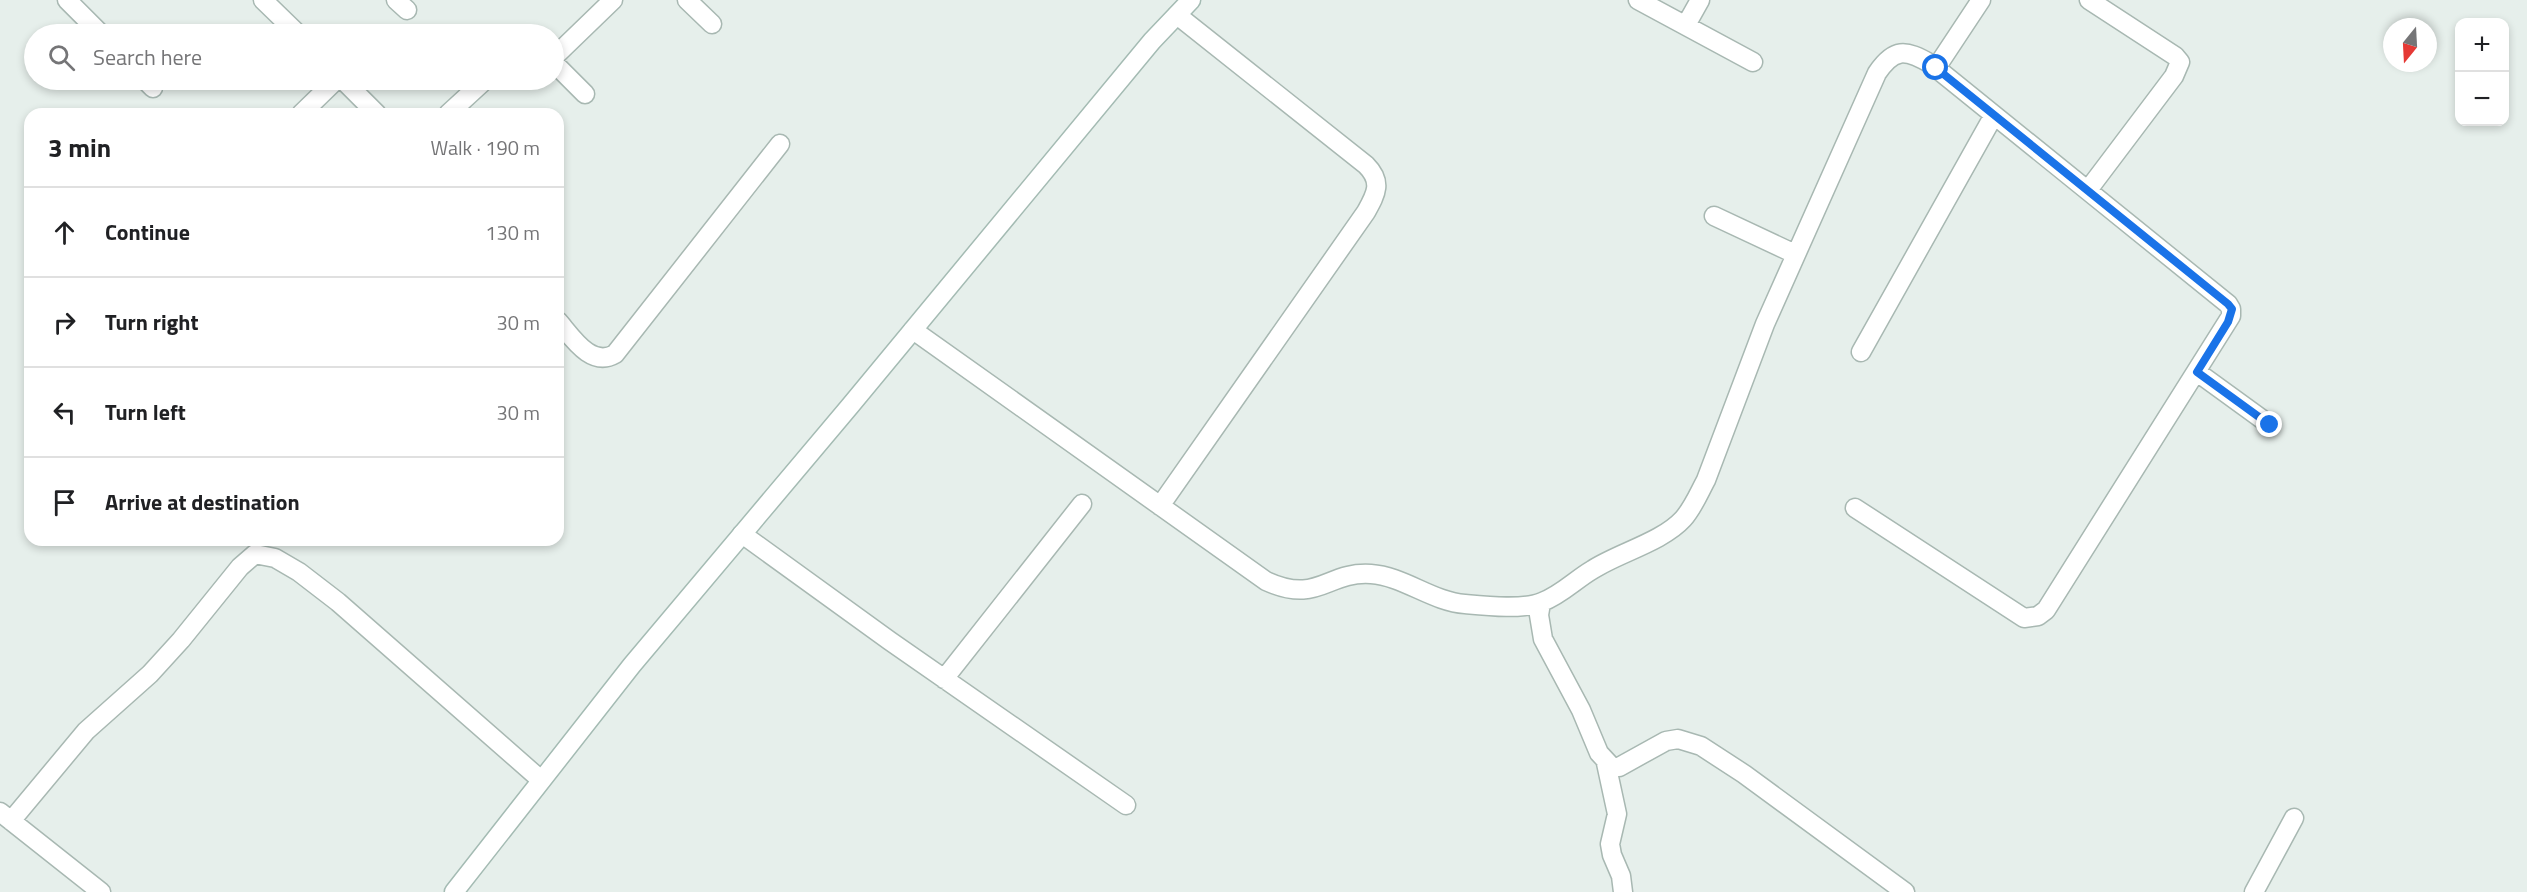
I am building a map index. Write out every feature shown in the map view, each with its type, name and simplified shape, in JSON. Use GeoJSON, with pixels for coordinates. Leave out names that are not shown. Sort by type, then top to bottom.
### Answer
{"type":"FeatureCollection","features":[{"type":"Feature","properties":{"kind":"street"},"geometry":{"type":"LineString","coordinates":[[67,0],[91,24]]}},
{"type":"Feature","properties":{"kind":"street"},"geometry":{"type":"LineString","coordinates":[[564,47],[613,0]]}},
{"type":"Feature","properties":{"kind":"street"},"geometry":{"type":"LineString","coordinates":[[687,0],[712,24]]}},
{"type":"Feature","properties":{"kind":"street"},"geometry":{"type":"LineString","coordinates":[[454,892],[632,664],[1152,41],[1191,0]]}},
{"type":"Feature","properties":{"kind":"street"},"geometry":{"type":"LineString","coordinates":[[1638,0],[1753,62]]}},
{"type":"Feature","properties":{"kind":"street"},"geometry":{"type":"LineString","coordinates":[[1686,25],[1700,0]]}},
{"type":"Feature","properties":{"kind":"street"},"geometry":{"type":"LineString","coordinates":[[1936,68],[1981,0]]}},
{"type":"Feature","properties":{"kind":"street"},"geometry":{"type":"LineString","coordinates":[[2088,190],[2174,76],[2180,62],[2175,56],[2089,0]]}},
{"type":"Feature","properties":{"kind":"street"},"geometry":{"type":"LineString","coordinates":[[276,4],[291,24]]}},
{"type":"Feature","properties":{"kind":"street"},"geometry":{"type":"LineString","coordinates":[[1160,506],[1366,212],[1373,200],[1377,182],[1374,173],[1366,165],[1177,15]]}},
{"type":"Feature","properties":{"kind":"street"},"geometry":{"type":"LineString","coordinates":[[912,330],[1266,581],[1291,590],[1317,588],[1342,578],[1373,574],[1463,604],[1522,606],[1541,603],[1590,571],[1657,536],[1682,520],[1706,480],[1765,324],[1877,73],[1886,60],[1895,53],[1906,53],[1919,57],[1936,68],[2232,309],[2228,322],[2197,372],[2046,610],[2038,616],[2024,618],[1856,508]]}},
{"type":"Feature","properties":{"kind":"street"},"geometry":{"type":"LineString","coordinates":[[564,73],[585,94]]}},
{"type":"Feature","properties":{"kind":"street"},"geometry":{"type":"LineString","coordinates":[[307,108],[326,90]]}},
{"type":"Feature","properties":{"kind":"street"},"geometry":{"type":"LineString","coordinates":[[353,90],[371,108]]}},
{"type":"Feature","properties":{"kind":"street"},"geometry":{"type":"LineString","coordinates":[[455,108],[474,90]]}},
{"type":"Feature","properties":{"kind":"street"},"geometry":{"type":"LineString","coordinates":[[1861,352],[1994,115]]}},
{"type":"Feature","properties":{"kind":"street"},"geometry":{"type":"LineString","coordinates":[[564,328],[586,352],[597,358],[608,358],[615,354],[780,144]]}},
{"type":"Feature","properties":{"kind":"street"},"geometry":{"type":"LineString","coordinates":[[1714,216],[1795,254]]}},
{"type":"Feature","properties":{"kind":"street"},"geometry":{"type":"LineString","coordinates":[[2197,372],[2270,425]]}},
{"type":"Feature","properties":{"kind":"street"},"geometry":{"type":"LineString","coordinates":[[944,679],[1083,504]]}},
{"type":"Feature","properties":{"kind":"street"},"geometry":{"type":"LineString","coordinates":[[742,534],[944,679],[1126,805]]}},
{"type":"Feature","properties":{"kind":"street"},"geometry":{"type":"LineString","coordinates":[[101,892],[6,816],[86,732],[150,674],[181,640],[240,567],[255,554],[265,555],[299,572],[338,602],[542,780]]}},
{"type":"Feature","properties":{"kind":"street"},"geometry":{"type":"LineString","coordinates":[[1541,603],[1539,615],[1543,639],[1606,763],[1612,767],[1619,766],[1666,741],[1689,741],[1715,754],[1744,774],[1905,892]]}},
{"type":"Feature","properties":{"kind":"street"},"geometry":{"type":"LineString","coordinates":[[1606,763],[1617,814],[1610,844],[1621,876],[1623,892]]}},
{"type":"Feature","properties":{"kind":"street"},"geometry":{"type":"LineString","coordinates":[[2254,892],[2294,818]]}},
{"type":"Feature","properties":{"kind":"route"},"geometry":{"type":"LineString","coordinates":[[1936,68],[2228,304],[2232,309],[2231,316],[2197,372],[2270,425]]}}]}
